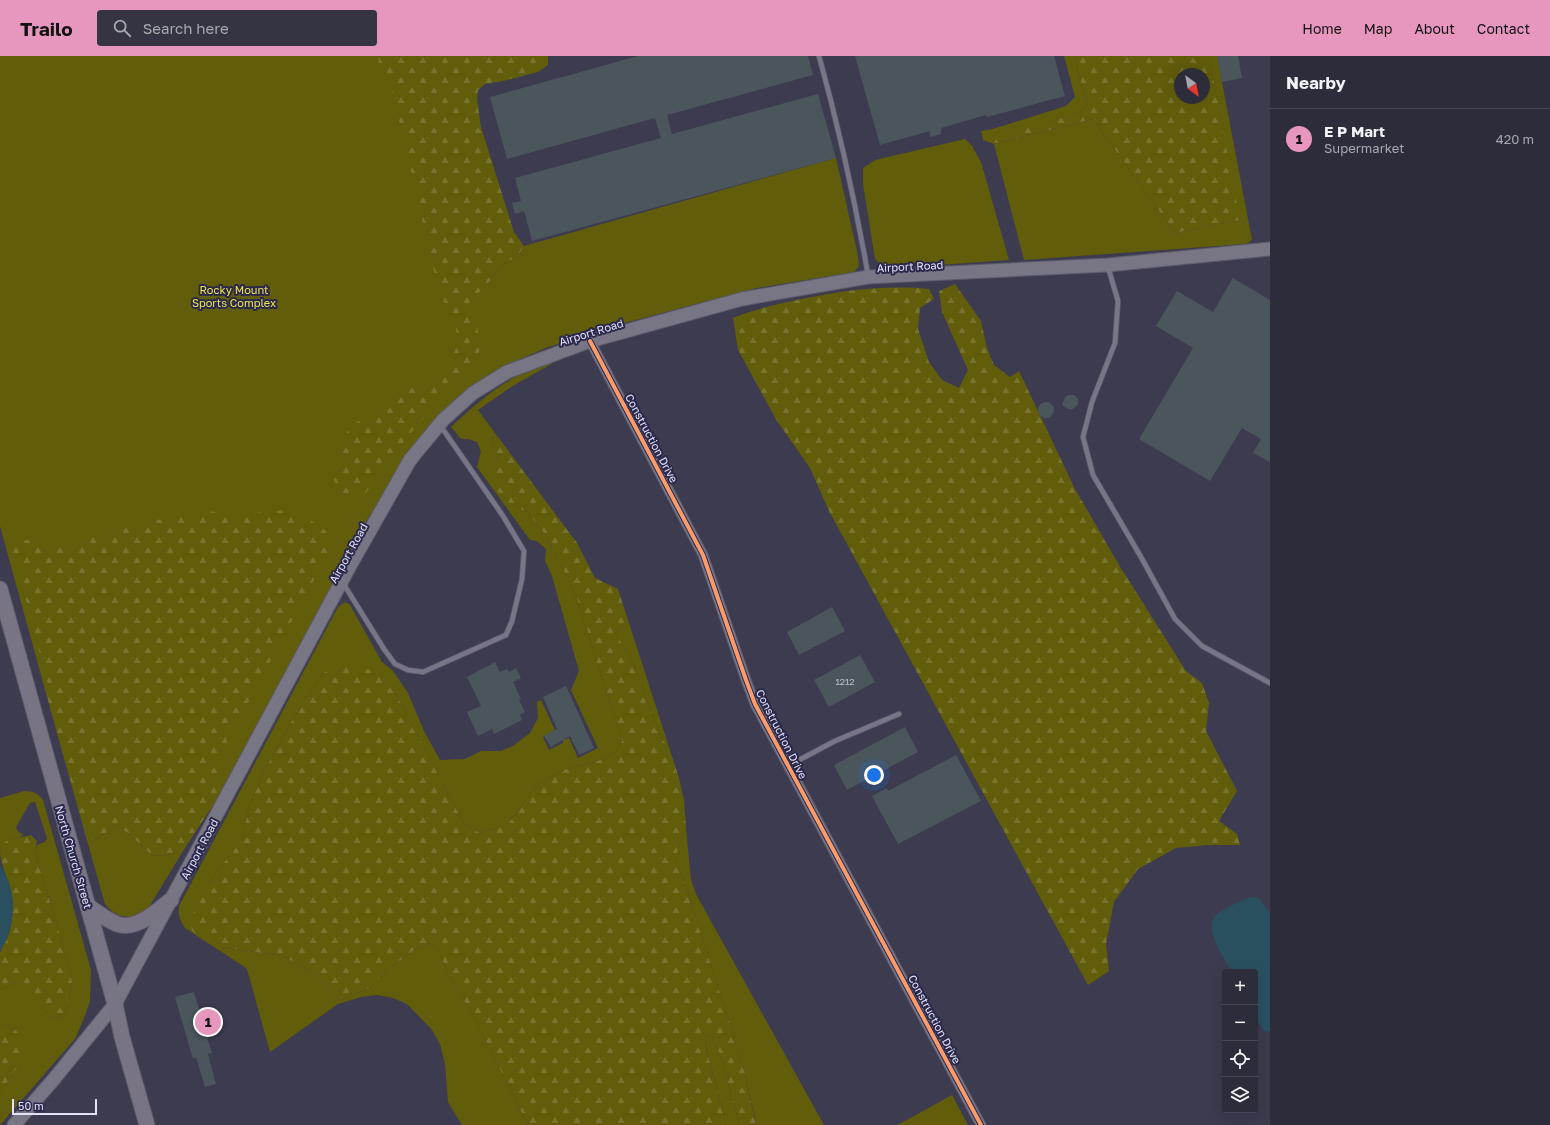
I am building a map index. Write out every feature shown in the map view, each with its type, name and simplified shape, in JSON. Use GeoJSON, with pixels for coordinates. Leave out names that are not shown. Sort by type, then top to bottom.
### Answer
{"type":"FeatureCollection","features":[{"type":"Feature","properties":{"kind":"main road","name":"Airport Road"},"geometry":{"type":"LineString","coordinates":[[14,1125],[54,1079],[115,1004],[342,581],[410,460],[439,424],[473,394],[507,372],[590,341],[742,299],[868,276],[1108,265],[1270,249]]}},
{"type":"Feature","properties":{"kind":"main road","name":"North Church Street"},"geometry":{"type":"LineString","coordinates":[[0,589],[147,1125]]}},
{"type":"Feature","properties":{"kind":"main road"},"geometry":{"type":"LineString","coordinates":[[88,906],[116,924],[125,926],[141,921],[172,900]]}},
{"type":"Feature","properties":{"kind":"street","name":"Construction Drive"},"geometry":{"type":"LineString","coordinates":[[590,341],[703,555],[753,698],[981,1125]]}},
{"type":"Feature","properties":{"kind":"lane"},"geometry":{"type":"LineString","coordinates":[[819,56],[836,115],[855,203],[868,276]]}},
{"type":"Feature","properties":{"kind":"lane"},"geometry":{"type":"LineString","coordinates":[[1108,265],[1118,301],[1115,343],[1092,402],[1083,437],[1093,475],[1175,619],[1202,646],[1270,683]]}},
{"type":"Feature","properties":{"kind":"lane"},"geometry":{"type":"LineString","coordinates":[[342,581],[395,664],[408,670],[423,672],[506,636],[512,621],[522,579],[524,551],[439,424]]}},
{"type":"Feature","properties":{"kind":"lane"},"geometry":{"type":"LineString","coordinates":[[788,766],[835,741],[899,714]]}},
{"type":"Feature","properties":{"kind":"green space","name":"Rocky Mount Sports Complex"},"geometry":{"type":"Polygon","coordinates":[[[0,56],[425,56],[487,285],[500,266],[518,256],[524,246],[836,158],[859,266],[854,272],[757,288],[598,330],[546,348],[509,364],[485,377],[453,402],[424,431],[367,520],[223,790],[188,843],[149,907],[138,915],[126,917],[121,916],[105,904],[86,837],[97,839],[114,825],[128,833],[153,856],[166,855],[175,852],[61,699],[47,697],[0,526],[0,56]]]}},
{"type":"Feature","properties":{"kind":"green space"},"geometry":{"type":"Polygon","coordinates":[[[378,56],[548,56],[548,65],[538,72],[485,84],[478,90],[477,99],[481,127],[514,232],[524,246],[518,256],[500,266],[487,285],[473,298],[480,346],[477,362],[430,410],[378,473],[366,493],[350,497],[339,491],[334,480],[341,466],[344,441],[349,427],[409,389],[431,384],[451,360],[459,342],[453,318],[439,293],[392,90],[379,63],[378,56]]]}},
{"type":"Feature","properties":{"kind":"green space"},"geometry":{"type":"Polygon","coordinates":[[[1064,56],[1074,56],[1087,105],[1079,113],[1052,121],[994,144],[983,140],[981,131],[993,129],[1066,106],[1075,97],[1064,56]]]}},
{"type":"Feature","properties":{"kind":"green space"},"geometry":{"type":"Polygon","coordinates":[[[1074,56],[1209,56],[1240,220],[1175,233],[1093,119],[994,144],[997,136],[1079,113],[1087,105],[1074,56]]]}},
{"type":"Feature","properties":{"kind":"green space"},"geometry":{"type":"Polygon","coordinates":[[[1209,56],[1217,56],[1252,240],[1246,244],[1024,260],[994,144],[1093,119],[1175,233],[1239,220],[1209,56]]]}},
{"type":"Feature","properties":{"kind":"green space"},"geometry":{"type":"Polygon","coordinates":[[[965,139],[972,146],[981,162],[1009,260],[897,268],[883,267],[875,259],[863,184],[863,168],[875,160],[965,139]]]}},
{"type":"Feature","properties":{"kind":"green space"},"geometry":{"type":"Polygon","coordinates":[[[955,284],[981,321],[987,348],[994,365],[1010,377],[1019,371],[1075,489],[1119,565],[1186,671],[1202,683],[1209,703],[1206,731],[1237,791],[1219,821],[1237,834],[1240,845],[1208,845],[1176,848],[1138,869],[1114,902],[1106,944],[1109,971],[1088,985],[829,511],[810,468],[777,421],[738,350],[733,318],[752,311],[838,292],[874,288],[929,289],[934,299],[920,308],[918,329],[929,362],[942,380],[959,388],[968,370],[942,312],[939,291],[955,284]]]}},
{"type":"Feature","properties":{"kind":"green space"},"geometry":{"type":"Polygon","coordinates":[[[546,363],[553,363],[511,387],[478,410],[495,433],[492,443],[498,454],[497,461],[506,501],[528,513],[544,533],[577,598],[622,741],[615,753],[595,762],[566,769],[537,785],[508,824],[480,833],[464,824],[395,692],[379,672],[323,673],[293,719],[263,773],[248,810],[243,837],[208,884],[222,947],[283,956],[311,971],[340,1000],[370,988],[387,970],[414,950],[429,943],[438,950],[448,974],[475,1019],[528,1125],[462,1125],[448,1102],[445,1064],[440,1044],[432,1030],[407,1004],[393,998],[377,995],[361,997],[338,1004],[270,1052],[247,969],[185,928],[180,918],[179,906],[338,607],[345,602],[350,605],[382,662],[393,671],[408,693],[424,731],[440,760],[465,759],[481,751],[501,751],[513,746],[530,733],[538,718],[537,702],[541,700],[555,730],[543,737],[549,750],[563,743],[563,740],[569,738],[578,758],[598,748],[571,690],[579,671],[552,576],[545,561],[546,549],[537,541],[530,540],[477,467],[481,451],[477,442],[468,439],[461,439],[451,427],[474,406],[499,387],[520,374],[546,363]]]}},
{"type":"Feature","properties":{"kind":"green space"},"geometry":{"type":"Polygon","coordinates":[[[495,433],[577,543],[595,578],[618,589],[628,620],[616,634],[632,660],[662,739],[669,747],[679,778],[684,800],[686,828],[678,849],[676,865],[683,877],[744,1069],[756,1125],[739,1125],[723,1063],[712,1036],[707,1034],[705,1043],[726,1125],[528,1125],[475,1019],[448,974],[438,950],[429,943],[414,950],[387,970],[370,988],[340,1000],[311,971],[283,956],[222,947],[193,932],[188,924],[208,884],[243,837],[248,810],[263,773],[293,719],[323,673],[351,665],[379,672],[395,692],[464,824],[480,833],[508,824],[537,785],[566,769],[595,762],[615,753],[622,741],[577,598],[544,533],[528,513],[506,501],[496,490],[490,468],[496,462],[498,456],[492,443],[495,433]]]}},
{"type":"Feature","properties":{"kind":"green space"},"geometry":{"type":"Polygon","coordinates":[[[209,510],[224,516],[285,510],[301,514],[325,530],[329,540],[330,550],[221,753],[218,767],[223,790],[188,843],[175,852],[166,855],[153,856],[128,833],[114,825],[97,839],[86,837],[47,697],[49,689],[12,546],[19,538],[32,541],[43,553],[146,521],[184,517],[209,510]]]}},
{"type":"Feature","properties":{"kind":"green space"},"geometry":{"type":"Polygon","coordinates":[[[628,620],[669,747],[662,739],[632,660],[616,634],[628,620]]]}},
{"type":"Feature","properties":{"kind":"green space"},"geometry":{"type":"Polygon","coordinates":[[[24,791],[35,793],[43,800],[91,970],[90,1001],[75,1039],[0,1125],[0,1093],[16,1069],[27,1056],[16,1030],[0,1023],[0,990],[14,983],[25,986],[39,1006],[59,1020],[68,1006],[72,982],[70,969],[35,852],[37,845],[45,842],[47,838],[35,802],[30,803],[16,827],[18,832],[23,834],[20,837],[9,840],[0,849],[0,798],[24,791]]]}},
{"type":"Feature","properties":{"kind":"green space"},"geometry":{"type":"Polygon","coordinates":[[[686,828],[691,880],[696,894],[824,1125],[756,1125],[744,1069],[683,877],[676,865],[678,849],[686,828]]]}},
{"type":"Feature","properties":{"kind":"green space"},"geometry":{"type":"Polygon","coordinates":[[[31,835],[37,841],[35,852],[70,969],[72,982],[68,1006],[59,1020],[39,1006],[31,998],[24,986],[14,983],[0,990],[0,953],[9,934],[13,908],[11,891],[0,856],[0,850],[5,842],[13,838],[31,835]]]}},
{"type":"Feature","properties":{"kind":"green space"},"geometry":{"type":"Polygon","coordinates":[[[0,1023],[16,1030],[25,1044],[27,1056],[16,1069],[0,1093],[0,1023]]]}},
{"type":"Feature","properties":{"kind":"green space"},"geometry":{"type":"Polygon","coordinates":[[[707,1034],[712,1036],[723,1063],[739,1125],[726,1125],[705,1042],[707,1034]]]}},
{"type":"Feature","properties":{"kind":"green space"},"geometry":{"type":"Polygon","coordinates":[[[952,1095],[968,1125],[897,1125],[905,1121],[952,1095]]]}},
{"type":"Feature","properties":{"kind":"water"},"geometry":{"type":"Polygon","coordinates":[[[0,866],[10,885],[13,908],[9,931],[0,951],[0,866]]]}},
{"type":"Feature","properties":{"kind":"water"},"geometry":{"type":"Polygon","coordinates":[[[1249,897],[1259,898],[1270,913],[1270,1033],[1263,1030],[1258,1021],[1258,969],[1230,969],[1216,944],[1213,935],[1212,921],[1219,912],[1249,897]]]}},
{"type":"Feature","properties":{"kind":"building"},"geometry":{"type":"Polygon","coordinates":[[[638,56],[808,56],[813,75],[667,115],[672,134],[818,94],[836,158],[532,241],[524,211],[515,214],[512,203],[521,201],[515,178],[661,138],[655,118],[507,159],[490,97],[638,56]]]}},
{"type":"Feature","properties":{"kind":"building"},"geometry":{"type":"Polygon","coordinates":[[[855,56],[1054,56],[1065,96],[987,117],[986,115],[941,128],[941,134],[930,137],[930,131],[880,145],[855,56]]]}},
{"type":"Feature","properties":{"kind":"building"},"geometry":{"type":"Polygon","coordinates":[[[1217,56],[1238,56],[1242,78],[1222,82],[1217,56]]]}},
{"type":"Feature","properties":{"kind":"building"},"geometry":{"type":"Polygon","coordinates":[[[1233,278],[1270,300],[1270,462],[1253,453],[1261,439],[1242,428],[1210,481],[1139,439],[1193,348],[1156,326],[1177,291],[1213,312],[1233,278]]]}},
{"type":"Feature","properties":{"kind":"building"},"geometry":{"type":"Polygon","coordinates":[[[1074,395],[1078,399],[1078,404],[1073,409],[1068,409],[1062,405],[1065,397],[1074,395]]]}},
{"type":"Feature","properties":{"kind":"building"},"geometry":{"type":"Polygon","coordinates":[[[1046,402],[1052,404],[1054,410],[1052,416],[1046,418],[1040,416],[1038,410],[1040,404],[1046,402]]]}},
{"type":"Feature","properties":{"kind":"building"},"geometry":{"type":"Polygon","coordinates":[[[832,607],[845,631],[799,655],[787,632],[832,607]]]}},
{"type":"Feature","properties":{"kind":"building"},"geometry":{"type":"Polygon","coordinates":[[[860,655],[875,682],[829,707],[814,680],[860,655]]]}},
{"type":"Feature","properties":{"kind":"building"},"geometry":{"type":"Polygon","coordinates":[[[495,662],[500,672],[507,669],[509,672],[516,668],[521,678],[513,682],[525,712],[520,715],[522,720],[494,734],[492,729],[478,736],[467,712],[481,706],[467,677],[495,662]]]}},
{"type":"Feature","properties":{"kind":"building"},"geometry":{"type":"Polygon","coordinates":[[[566,686],[594,748],[579,755],[570,736],[551,747],[544,736],[557,729],[543,697],[566,686]]]}},
{"type":"Feature","properties":{"kind":"building"},"geometry":{"type":"Polygon","coordinates":[[[905,727],[918,752],[847,790],[834,765],[905,727]]]}},
{"type":"Feature","properties":{"kind":"building"},"geometry":{"type":"Polygon","coordinates":[[[956,755],[981,801],[898,844],[872,796],[887,788],[888,791],[956,755]]]}},
{"type":"Feature","properties":{"kind":"building"},"geometry":{"type":"Polygon","coordinates":[[[194,992],[200,1012],[212,1008],[218,1031],[206,1034],[212,1053],[208,1054],[216,1084],[205,1087],[196,1057],[193,1059],[175,997],[194,992]]]}},
{"type":"Feature","properties":{"kind":"cycle path"},"geometry":{"type":"LineString","coordinates":[[590,341],[703,555],[755,704],[981,1125]]}},
{"type":"Feature","properties":{"kind":"place","name":"E P Mart"},"geometry":{"type":"Point","coordinates":[208,1022]}}]}
